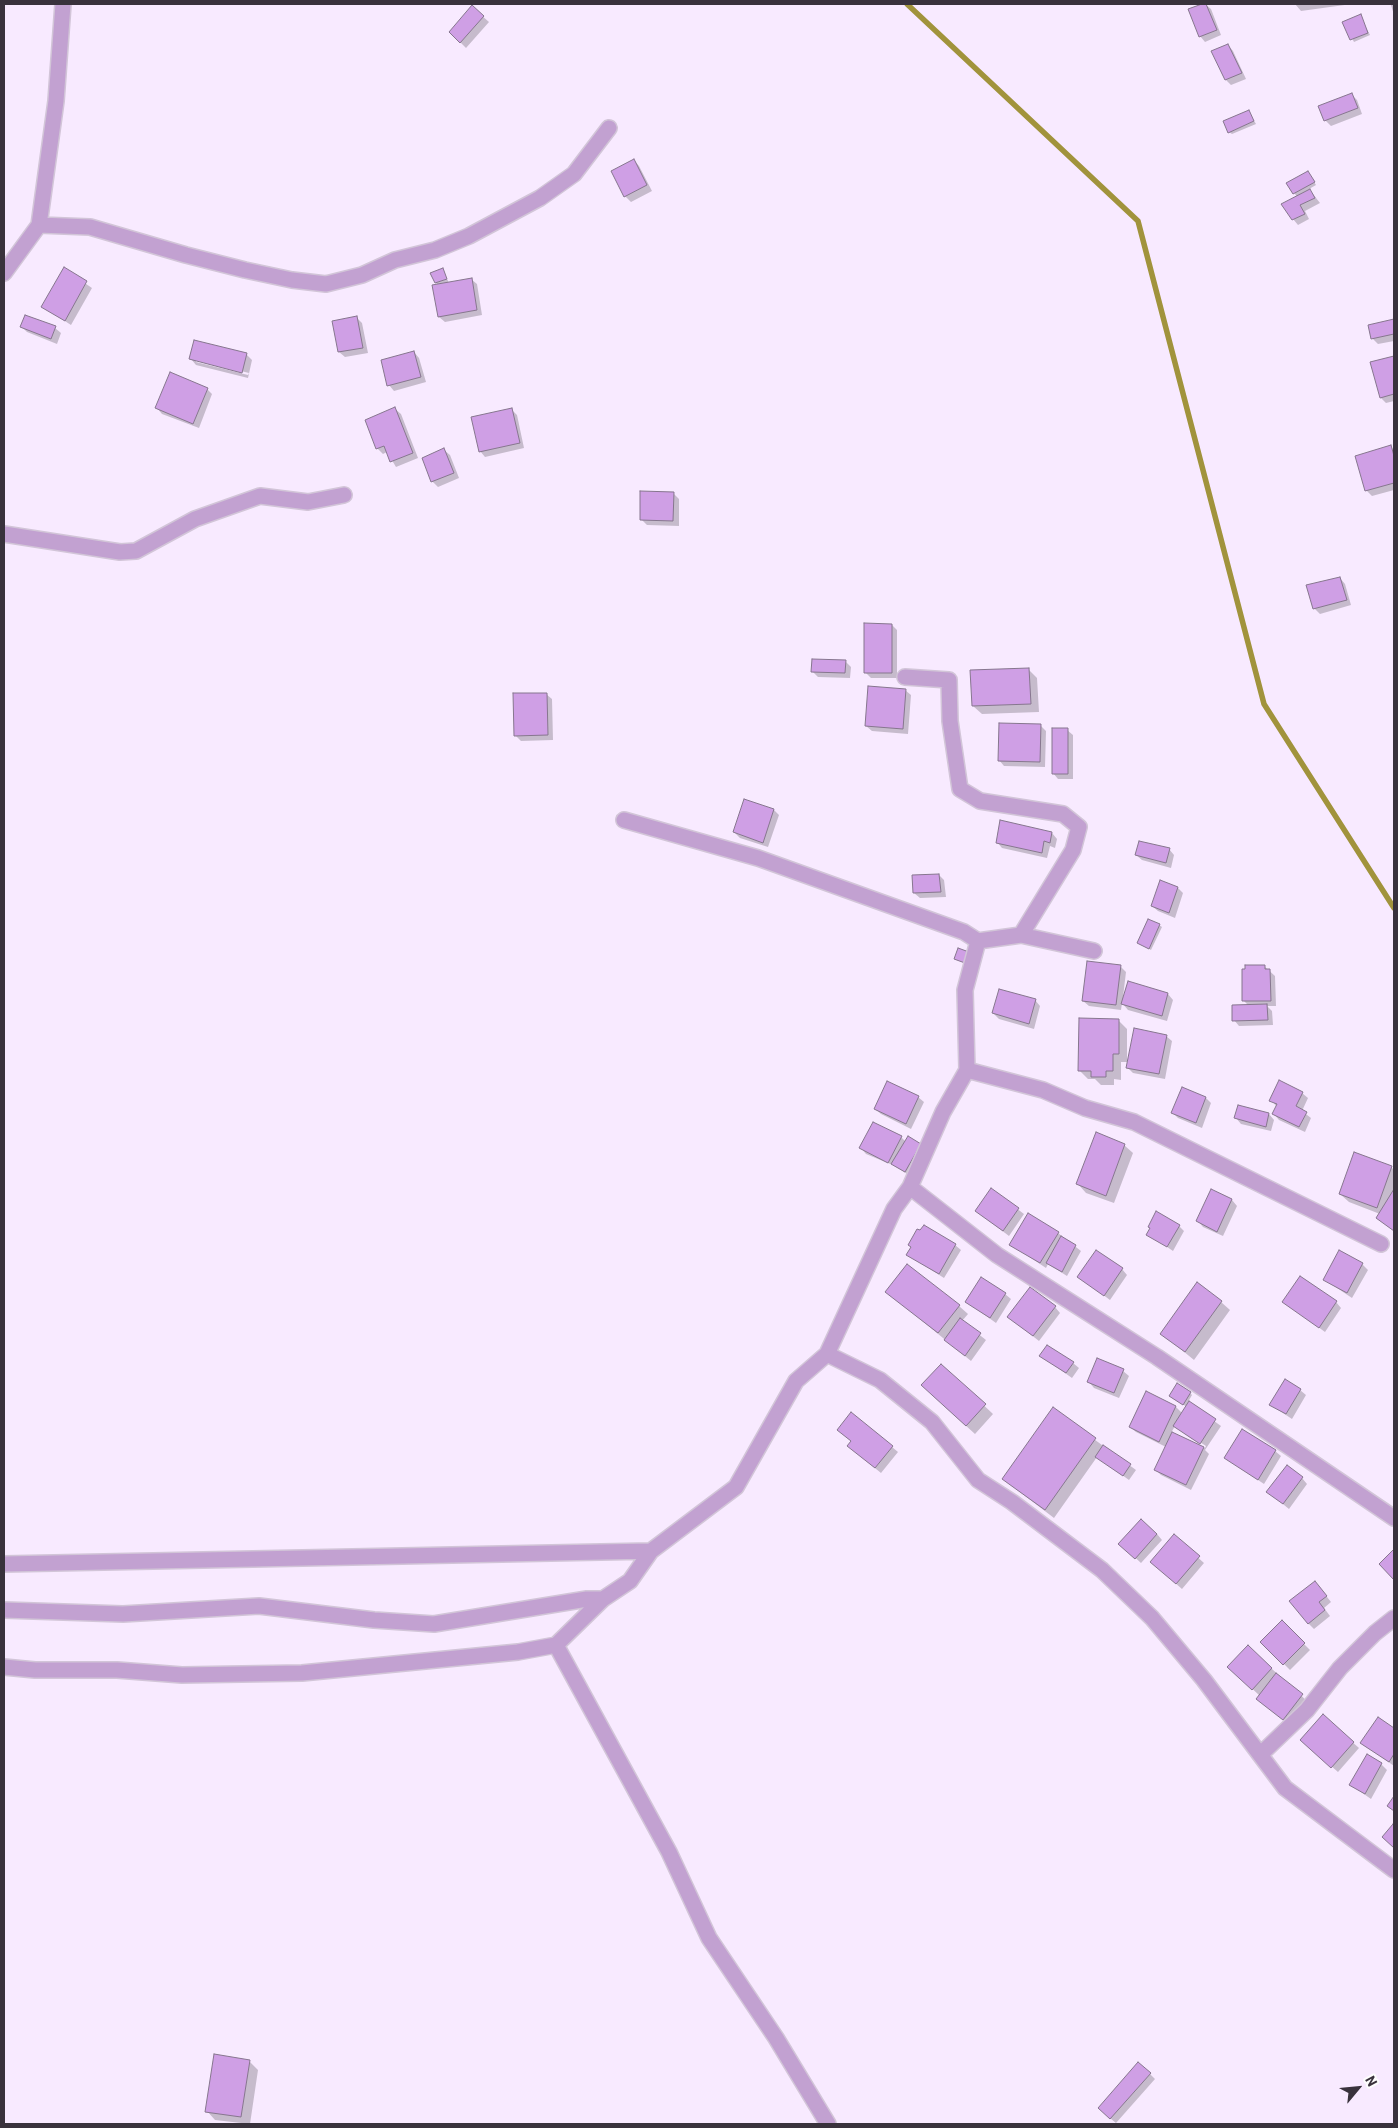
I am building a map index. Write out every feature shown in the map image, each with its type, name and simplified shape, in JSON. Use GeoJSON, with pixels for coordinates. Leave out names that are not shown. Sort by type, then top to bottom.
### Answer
{"type":"FeatureCollection","features":[{"type":"Feature","properties":{"kind":"street"},"geometry":{"type":"LineString","coordinates":[[4,273],[40,225],[56,101],[64,4]]}},
{"type":"Feature","properties":{"kind":"street"},"geometry":{"type":"LineString","coordinates":[[40,225],[90,227],[245,270],[292,280],[326,284],[362,275],[395,260],[435,250],[469,236],[540,198],[574,174],[609,128]]}},
{"type":"Feature","properties":{"kind":"street"},"geometry":{"type":"LineString","coordinates":[[4,534],[120,552],[136,551],[195,519],[260,496],[308,502],[344,495]]}},
{"type":"Feature","properties":{"kind":"street"},"geometry":{"type":"LineString","coordinates":[[905,677],[949,680],[950,721],[960,788],[980,801],[1064,814],[1079,827],[1073,850],[1020,935]]}},
{"type":"Feature","properties":{"kind":"street"},"geometry":{"type":"LineString","coordinates":[[624,820],[758,858],[964,932],[978,941],[1020,935],[1094,951]]}},
{"type":"Feature","properties":{"kind":"street"},"geometry":{"type":"LineString","coordinates":[[4,1667],[34,1670],[117,1670],[182,1675],[302,1673],[518,1652],[556,1645],[603,1599],[630,1581],[651,1551],[736,1487],[796,1380],[827,1354],[894,1209],[910,1187],[943,1112],[966,1070],[966,990],[978,941]]}},
{"type":"Feature","properties":{"kind":"street"},"geometry":{"type":"LineString","coordinates":[[966,1070],[1043,1090],[1085,1108],[1134,1122],[1381,1244]]}},
{"type":"Feature","properties":{"kind":"street"},"geometry":{"type":"LineString","coordinates":[[910,1187],[997,1255],[1157,1358],[1394,1518]]}},
{"type":"Feature","properties":{"kind":"street"},"geometry":{"type":"LineString","coordinates":[[827,1354],[880,1380],[932,1422],[978,1480],[1012,1502],[1102,1570],[1152,1618],[1204,1680],[1285,1788],[1394,1870]]}},
{"type":"Feature","properties":{"kind":"street"},"geometry":{"type":"LineString","coordinates":[[4,1564],[651,1551]]}},
{"type":"Feature","properties":{"kind":"street"},"geometry":{"type":"LineString","coordinates":[[4,1610],[123,1614],[259,1606],[374,1620],[434,1624],[587,1599],[603,1599]]}},
{"type":"Feature","properties":{"kind":"street"},"geometry":{"type":"LineString","coordinates":[[1261,1754],[1307,1710],[1340,1668],[1375,1633],[1394,1618]]}},
{"type":"Feature","properties":{"kind":"street"},"geometry":{"type":"LineString","coordinates":[[556,1645],[669,1852],[709,1938],[776,2038],[828,2124]]}},
{"type":"Feature","properties":{"kind":"building"},"geometry":{"type":"Polygon","coordinates":[[[1206,4],[1217,30],[1199,37],[1188,9],[1206,4]]]}},
{"type":"Feature","properties":{"kind":"building"},"geometry":{"type":"Polygon","coordinates":[[[472,5],[484,16],[460,43],[449,32],[472,5]]]}},
{"type":"Feature","properties":{"kind":"building"},"geometry":{"type":"Polygon","coordinates":[[[1361,14],[1368,33],[1350,40],[1342,22],[1361,14]]]}},
{"type":"Feature","properties":{"kind":"building"},"geometry":{"type":"Polygon","coordinates":[[[1228,44],[1242,73],[1225,80],[1211,51],[1228,44]]]}},
{"type":"Feature","properties":{"kind":"building"},"geometry":{"type":"Polygon","coordinates":[[[1352,93],[1358,108],[1324,121],[1318,106],[1352,93]]]}},
{"type":"Feature","properties":{"kind":"building"},"geometry":{"type":"Polygon","coordinates":[[[1249,110],[1254,121],[1228,133],[1223,121],[1249,110]]]}},
{"type":"Feature","properties":{"kind":"building"},"geometry":{"type":"Polygon","coordinates":[[[634,159],[647,185],[624,197],[611,171],[634,159]]]}},
{"type":"Feature","properties":{"kind":"building"},"geometry":{"type":"Polygon","coordinates":[[[1308,171],[1315,182],[1293,194],[1286,183],[1308,171]]]}},
{"type":"Feature","properties":{"kind":"building"},"geometry":{"type":"Polygon","coordinates":[[[1310,189],[1315,198],[1300,205],[1305,214],[1292,220],[1281,204],[1310,189]]]}},
{"type":"Feature","properties":{"kind":"building"},"geometry":{"type":"Polygon","coordinates":[[[64,267],[87,281],[65,321],[41,307],[64,267]]]}},
{"type":"Feature","properties":{"kind":"building"},"geometry":{"type":"Polygon","coordinates":[[[443,268],[447,279],[435,283],[430,273],[443,268]]]}},
{"type":"Feature","properties":{"kind":"building"},"geometry":{"type":"Polygon","coordinates":[[[472,278],[477,310],[438,317],[432,285],[472,278]]]}},
{"type":"Feature","properties":{"kind":"building"},"geometry":{"type":"Polygon","coordinates":[[[25,315],[56,326],[51,339],[20,327],[25,315]]]}},
{"type":"Feature","properties":{"kind":"building"},"geometry":{"type":"Polygon","coordinates":[[[357,316],[363,348],[338,352],[332,321],[357,316]]]}},
{"type":"Feature","properties":{"kind":"building"},"geometry":{"type":"Polygon","coordinates":[[[1394,319],[1394,334],[1371,339],[1368,325],[1394,319]]]}},
{"type":"Feature","properties":{"kind":"building"},"geometry":{"type":"Polygon","coordinates":[[[194,340],[247,353],[242,373],[189,359],[194,340]]]}},
{"type":"Feature","properties":{"kind":"building"},"geometry":{"type":"Polygon","coordinates":[[[414,351],[421,377],[387,386],[381,360],[414,351]]]}},
{"type":"Feature","properties":{"kind":"building"},"geometry":{"type":"Polygon","coordinates":[[[1394,356],[1394,394],[1380,398],[1370,362],[1394,356]]]}},
{"type":"Feature","properties":{"kind":"building"},"geometry":{"type":"Polygon","coordinates":[[[170,372],[208,388],[193,424],[155,408],[170,372]]]}},
{"type":"Feature","properties":{"kind":"building"},"geometry":{"type":"Polygon","coordinates":[[[395,407],[413,453],[390,462],[384,446],[376,449],[365,420],[395,407]]]}},
{"type":"Feature","properties":{"kind":"building"},"geometry":{"type":"Polygon","coordinates":[[[512,408],[520,443],[479,452],[471,417],[512,408]]]}},
{"type":"Feature","properties":{"kind":"building"},"geometry":{"type":"Polygon","coordinates":[[[1391,445],[1394,456],[1394,483],[1365,491],[1355,456],[1391,445]]]}},
{"type":"Feature","properties":{"kind":"building"},"geometry":{"type":"Polygon","coordinates":[[[444,448],[454,473],[431,482],[422,458],[444,448]]]}},
{"type":"Feature","properties":{"kind":"building"},"geometry":{"type":"Polygon","coordinates":[[[640,491],[674,492],[673,521],[640,520],[640,491]]]}},
{"type":"Feature","properties":{"kind":"building"},"geometry":{"type":"Polygon","coordinates":[[[1340,577],[1347,600],[1313,609],[1306,585],[1340,577]]]}},
{"type":"Feature","properties":{"kind":"building"},"geometry":{"type":"Polygon","coordinates":[[[864,623],[892,624],[892,673],[864,673],[864,623]]]}},
{"type":"Feature","properties":{"kind":"building"},"geometry":{"type":"Polygon","coordinates":[[[812,659],[846,660],[845,673],[811,672],[812,659]]]}},
{"type":"Feature","properties":{"kind":"building"},"geometry":{"type":"Polygon","coordinates":[[[1029,668],[1031,704],[972,706],[970,670],[1029,668]]]}},
{"type":"Feature","properties":{"kind":"building"},"geometry":{"type":"Polygon","coordinates":[[[868,686],[906,689],[903,729],[865,726],[868,686]]]}},
{"type":"Feature","properties":{"kind":"building"},"geometry":{"type":"Polygon","coordinates":[[[513,693],[547,693],[548,735],[514,736],[513,693]]]}},
{"type":"Feature","properties":{"kind":"building"},"geometry":{"type":"Polygon","coordinates":[[[999,723],[1041,724],[1040,762],[998,761],[999,723]]]}},
{"type":"Feature","properties":{"kind":"building"},"geometry":{"type":"Polygon","coordinates":[[[1052,728],[1068,728],[1068,774],[1052,774],[1052,728]]]}},
{"type":"Feature","properties":{"kind":"building"},"geometry":{"type":"Polygon","coordinates":[[[744,799],[774,809],[763,843],[733,832],[744,799]]]}},
{"type":"Feature","properties":{"kind":"building"},"geometry":{"type":"Polygon","coordinates":[[[1000,820],[1052,832],[1050,843],[1044,841],[1042,853],[996,843],[1000,820]]]}},
{"type":"Feature","properties":{"kind":"building"},"geometry":{"type":"Polygon","coordinates":[[[1139,841],[1170,848],[1166,863],[1135,855],[1139,841]]]}},
{"type":"Feature","properties":{"kind":"building"},"geometry":{"type":"Polygon","coordinates":[[[939,874],[941,892],[913,893],[912,875],[939,874]]]}},
{"type":"Feature","properties":{"kind":"building"},"geometry":{"type":"Polygon","coordinates":[[[1160,880],[1178,887],[1169,913],[1151,906],[1160,880]]]}},
{"type":"Feature","properties":{"kind":"building"},"geometry":{"type":"Polygon","coordinates":[[[1148,919],[1160,924],[1149,949],[1137,943],[1148,919]]]}},
{"type":"Feature","properties":{"kind":"building"},"geometry":{"type":"Polygon","coordinates":[[[958,948],[969,952],[965,963],[954,959],[958,948]]]}},
{"type":"Feature","properties":{"kind":"building"},"geometry":{"type":"Polygon","coordinates":[[[1087,961],[1121,965],[1116,1005],[1082,1001],[1087,961]]]}},
{"type":"Feature","properties":{"kind":"building"},"geometry":{"type":"Polygon","coordinates":[[[1245,965],[1265,965],[1265,969],[1270,969],[1271,1001],[1242,1001],[1242,969],[1245,969],[1245,965]]]}},
{"type":"Feature","properties":{"kind":"building"},"geometry":{"type":"Polygon","coordinates":[[[1128,981],[1168,993],[1162,1016],[1121,1004],[1128,981]]]}},
{"type":"Feature","properties":{"kind":"building"},"geometry":{"type":"Polygon","coordinates":[[[999,989],[1036,999],[1029,1024],[992,1013],[999,989]]]}},
{"type":"Feature","properties":{"kind":"building"},"geometry":{"type":"Polygon","coordinates":[[[1267,1004],[1268,1020],[1232,1021],[1232,1005],[1267,1004]]]}},
{"type":"Feature","properties":{"kind":"building"},"geometry":{"type":"Polygon","coordinates":[[[1079,1018],[1119,1019],[1119,1054],[1113,1054],[1113,1071],[1106,1071],[1106,1077],[1091,1077],[1091,1071],[1078,1071],[1079,1018]]]}},
{"type":"Feature","properties":{"kind":"building"},"geometry":{"type":"Polygon","coordinates":[[[1134,1028],[1167,1035],[1159,1074],[1126,1068],[1134,1028]]]}},
{"type":"Feature","properties":{"kind":"building"},"geometry":{"type":"Polygon","coordinates":[[[1279,1080],[1303,1092],[1296,1106],[1307,1112],[1299,1127],[1272,1114],[1277,1104],[1269,1101],[1279,1080]]]}},
{"type":"Feature","properties":{"kind":"building"},"geometry":{"type":"Polygon","coordinates":[[[887,1081],[919,1096],[906,1124],[874,1109],[887,1081]]]}},
{"type":"Feature","properties":{"kind":"building"},"geometry":{"type":"Polygon","coordinates":[[[1182,1087],[1206,1097],[1196,1123],[1171,1113],[1182,1087]]]}},
{"type":"Feature","properties":{"kind":"building"},"geometry":{"type":"Polygon","coordinates":[[[1238,1105],[1269,1113],[1266,1127],[1234,1118],[1238,1105]]]}},
{"type":"Feature","properties":{"kind":"building"},"geometry":{"type":"Polygon","coordinates":[[[873,1122],[902,1136],[888,1163],[859,1148],[873,1122]]]}},
{"type":"Feature","properties":{"kind":"building"},"geometry":{"type":"Polygon","coordinates":[[[1096,1132],[1125,1144],[1106,1196],[1076,1184],[1096,1132]]]}},
{"type":"Feature","properties":{"kind":"building"},"geometry":{"type":"Polygon","coordinates":[[[908,1136],[921,1144],[905,1172],[891,1164],[908,1136]]]}},
{"type":"Feature","properties":{"kind":"building"},"geometry":{"type":"Polygon","coordinates":[[[1354,1152],[1392,1166],[1377,1208],[1339,1194],[1354,1152]]]}},
{"type":"Feature","properties":{"kind":"building"},"geometry":{"type":"Polygon","coordinates":[[[991,1188],[1019,1208],[1003,1231],[975,1211],[991,1188]]]}},
{"type":"Feature","properties":{"kind":"building"},"geometry":{"type":"Polygon","coordinates":[[[1211,1189],[1232,1199],[1217,1232],[1196,1221],[1211,1189]]]}},
{"type":"Feature","properties":{"kind":"building"},"geometry":{"type":"Polygon","coordinates":[[[1394,1189],[1394,1231],[1376,1218],[1394,1189]]]}},
{"type":"Feature","properties":{"kind":"building"},"geometry":{"type":"Polygon","coordinates":[[[1156,1211],[1180,1225],[1167,1247],[1146,1235],[1156,1211]]]}},
{"type":"Feature","properties":{"kind":"building"},"geometry":{"type":"Polygon","coordinates":[[[1028,1213],[1059,1232],[1040,1263],[1009,1245],[1028,1213]]]}},
{"type":"Feature","properties":{"kind":"building"},"geometry":{"type":"Polygon","coordinates":[[[924,1225],[956,1244],[939,1274],[906,1255],[911,1247],[908,1245],[917,1229],[920,1230],[924,1225]]]}},
{"type":"Feature","properties":{"kind":"building"},"geometry":{"type":"Polygon","coordinates":[[[1061,1236],[1076,1245],[1062,1272],[1046,1263],[1061,1236]]]}},
{"type":"Feature","properties":{"kind":"building"},"geometry":{"type":"Polygon","coordinates":[[[1096,1250],[1123,1268],[1104,1296],[1077,1277],[1096,1250]]]}},
{"type":"Feature","properties":{"kind":"building"},"geometry":{"type":"Polygon","coordinates":[[[1339,1250],[1363,1263],[1347,1293],[1323,1280],[1339,1250]]]}},
{"type":"Feature","properties":{"kind":"building"},"geometry":{"type":"Polygon","coordinates":[[[907,1264],[960,1305],[938,1333],[885,1292],[907,1264]]]}},
{"type":"Feature","properties":{"kind":"building"},"geometry":{"type":"Polygon","coordinates":[[[1300,1276],[1337,1301],[1319,1328],[1282,1302],[1300,1276]]]}},
{"type":"Feature","properties":{"kind":"building"},"geometry":{"type":"Polygon","coordinates":[[[981,1277],[1006,1293],[990,1318],[965,1302],[981,1277]]]}},
{"type":"Feature","properties":{"kind":"building"},"geometry":{"type":"Polygon","coordinates":[[[1197,1282],[1222,1301],[1185,1352],[1160,1334],[1197,1282]]]}},
{"type":"Feature","properties":{"kind":"building"},"geometry":{"type":"Polygon","coordinates":[[[1030,1287],[1056,1306],[1033,1336],[1007,1317],[1030,1287]]]}},
{"type":"Feature","properties":{"kind":"building"},"geometry":{"type":"Polygon","coordinates":[[[960,1318],[981,1333],[965,1356],[944,1340],[960,1318]]]}},
{"type":"Feature","properties":{"kind":"building"},"geometry":{"type":"Polygon","coordinates":[[[1047,1345],[1074,1362],[1066,1373],[1039,1356],[1047,1345]]]}},
{"type":"Feature","properties":{"kind":"building"},"geometry":{"type":"Polygon","coordinates":[[[1097,1358],[1124,1369],[1114,1393],[1087,1382],[1097,1358]]]}},
{"type":"Feature","properties":{"kind":"building"},"geometry":{"type":"Polygon","coordinates":[[[941,1364],[986,1404],[966,1426],[921,1385],[941,1364]]]}},
{"type":"Feature","properties":{"kind":"building"},"geometry":{"type":"Polygon","coordinates":[[[1285,1379],[1301,1389],[1286,1414],[1269,1405],[1285,1379]]]}},
{"type":"Feature","properties":{"kind":"building"},"geometry":{"type":"Polygon","coordinates":[[[1177,1383],[1191,1392],[1183,1405],[1169,1396],[1177,1383]]]}},
{"type":"Feature","properties":{"kind":"building"},"geometry":{"type":"Polygon","coordinates":[[[1146,1391],[1176,1406],[1159,1442],[1129,1427],[1146,1391]]]}},
{"type":"Feature","properties":{"kind":"building"},"geometry":{"type":"Polygon","coordinates":[[[1189,1401],[1216,1419],[1200,1444],[1173,1426],[1189,1401]]]}},
{"type":"Feature","properties":{"kind":"building"},"geometry":{"type":"Polygon","coordinates":[[[1053,1407],[1096,1438],[1045,1510],[1002,1479],[1053,1407]]]}},
{"type":"Feature","properties":{"kind":"building"},"geometry":{"type":"Polygon","coordinates":[[[851,1412],[893,1446],[875,1468],[847,1446],[851,1441],[837,1430],[851,1412]]]}},
{"type":"Feature","properties":{"kind":"building"},"geometry":{"type":"Polygon","coordinates":[[[1242,1429],[1276,1450],[1258,1480],[1224,1458],[1242,1429]]]}},
{"type":"Feature","properties":{"kind":"building"},"geometry":{"type":"Polygon","coordinates":[[[1172,1432],[1204,1447],[1186,1485],[1154,1470],[1172,1432]]]}},
{"type":"Feature","properties":{"kind":"building"},"geometry":{"type":"Polygon","coordinates":[[[1103,1445],[1131,1464],[1123,1476],[1095,1457],[1103,1445]]]}},
{"type":"Feature","properties":{"kind":"building"},"geometry":{"type":"Polygon","coordinates":[[[1287,1465],[1303,1477],[1283,1504],[1266,1492],[1287,1465]]]}},
{"type":"Feature","properties":{"kind":"building"},"geometry":{"type":"Polygon","coordinates":[[[1141,1519],[1157,1534],[1135,1559],[1118,1544],[1141,1519]]]}},
{"type":"Feature","properties":{"kind":"building"},"geometry":{"type":"Polygon","coordinates":[[[1174,1534],[1200,1556],[1176,1584],[1150,1562],[1174,1534]]]}},
{"type":"Feature","properties":{"kind":"building"},"geometry":{"type":"Polygon","coordinates":[[[1394,1549],[1394,1580],[1379,1564],[1394,1549]]]}},
{"type":"Feature","properties":{"kind":"building"},"geometry":{"type":"Polygon","coordinates":[[[1315,1581],[1327,1596],[1319,1602],[1325,1610],[1308,1624],[1289,1601],[1315,1581]]]}},
{"type":"Feature","properties":{"kind":"building"},"geometry":{"type":"Polygon","coordinates":[[[1282,1620],[1305,1643],[1283,1665],[1260,1642],[1282,1620]]]}},
{"type":"Feature","properties":{"kind":"building"},"geometry":{"type":"Polygon","coordinates":[[[1248,1645],[1272,1668],[1252,1690],[1227,1667],[1248,1645]]]}},
{"type":"Feature","properties":{"kind":"building"},"geometry":{"type":"Polygon","coordinates":[[[1276,1673],[1303,1694],[1283,1720],[1256,1699],[1276,1673]]]}},
{"type":"Feature","properties":{"kind":"building"},"geometry":{"type":"Polygon","coordinates":[[[1323,1714],[1354,1742],[1331,1768],[1300,1740],[1323,1714]]]}},
{"type":"Feature","properties":{"kind":"building"},"geometry":{"type":"Polygon","coordinates":[[[1378,1717],[1394,1728],[1394,1754],[1389,1762],[1360,1743],[1378,1717]]]}},
{"type":"Feature","properties":{"kind":"building"},"geometry":{"type":"Polygon","coordinates":[[[1367,1754],[1382,1763],[1365,1794],[1349,1785],[1367,1754]]]}},
{"type":"Feature","properties":{"kind":"building"},"geometry":{"type":"Polygon","coordinates":[[[1394,1796],[1394,1811],[1387,1806],[1394,1796]]]}},
{"type":"Feature","properties":{"kind":"building"},"geometry":{"type":"Polygon","coordinates":[[[1394,1825],[1394,1848],[1382,1837],[1394,1825]]]}},
{"type":"Feature","properties":{"kind":"building"},"geometry":{"type":"Polygon","coordinates":[[[214,2054],[250,2060],[241,2117],[205,2112],[214,2054]]]}},
{"type":"Feature","properties":{"kind":"building"},"geometry":{"type":"Polygon","coordinates":[[[1138,2062],[1151,2073],[1110,2119],[1098,2108],[1138,2062]]]}},
{"type":"Feature","properties":{"kind":"waterway"},"geometry":{"type":"LineString","coordinates":[[907,4],[1138,221],[1264,704],[1394,908]]}}]}
